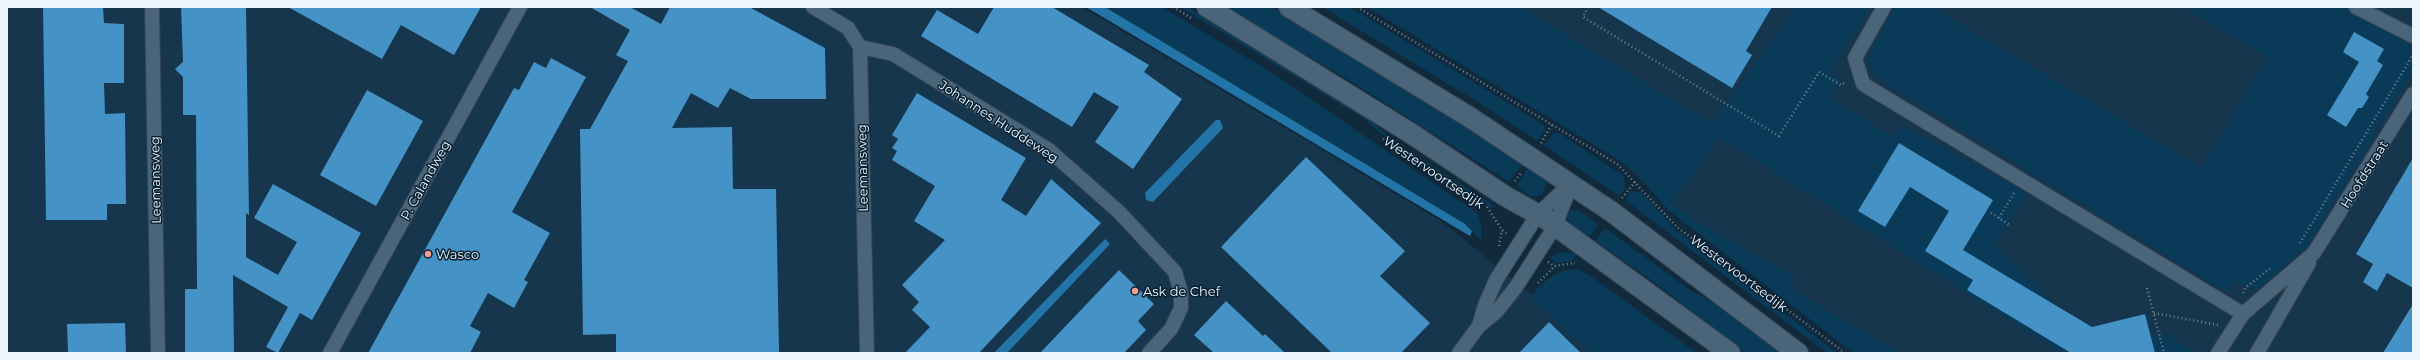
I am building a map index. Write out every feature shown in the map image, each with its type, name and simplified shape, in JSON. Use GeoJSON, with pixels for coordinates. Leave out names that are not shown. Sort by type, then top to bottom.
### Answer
{"type":"FeatureCollection","features":[{"type":"Feature","properties":{"kind":"main road"},"geometry":{"type":"LineString","coordinates":[[1289,7],[1471,118],[1624,220],[1798,353]]}},
{"type":"Feature","properties":{"kind":"main road","name":"Westervoortsedijk"},"geometry":{"type":"LineString","coordinates":[[1204,15],[1412,134],[1505,196],[1538,214],[1730,353]]}},
{"type":"Feature","properties":{"kind":"street","name":"Leemansweg"},"geometry":{"type":"LineString","coordinates":[[152,7],[158,353]]}},
{"type":"Feature","properties":{"kind":"street","name":"P. Calandweg"},"geometry":{"type":"LineString","coordinates":[[330,353],[520,7]]}},
{"type":"Feature","properties":{"kind":"street"},"geometry":{"type":"LineString","coordinates":[[813,7],[848,28],[860,47]]}},
{"type":"Feature","properties":{"kind":"street"},"geometry":{"type":"LineString","coordinates":[[1884,7],[1854,58],[1863,84],[2239,312]]}},
{"type":"Feature","properties":{"kind":"street"},"geometry":{"type":"LineString","coordinates":[[2356,7],[2413,36]]}},
{"type":"Feature","properties":{"kind":"street","name":"Leemansweg"},"geometry":{"type":"LineString","coordinates":[[860,47],[867,353]]}},
{"type":"Feature","properties":{"kind":"street","name":"Johannes Huddeweg"},"geometry":{"type":"LineString","coordinates":[[860,47],[893,54],[1049,150],[1124,217],[1175,272],[1181,293],[1181,308],[1171,329],[1149,353]]}},
{"type":"Feature","properties":{"kind":"street","name":"Hoofdstraat"},"geometry":{"type":"LineString","coordinates":[[2257,353],[2314,253],[2413,94]]}},
{"type":"Feature","properties":{"kind":"street"},"geometry":{"type":"LineString","coordinates":[[1479,326],[1485,305],[1496,280],[1538,214],[1571,184]]}},
{"type":"Feature","properties":{"kind":"street"},"geometry":{"type":"LineString","coordinates":[[1459,353],[1479,326],[1497,311],[1536,255],[1555,226],[1571,184]]}},
{"type":"Feature","properties":{"kind":"street","name":"Hoofdstraat"},"geometry":{"type":"LineString","coordinates":[[2218,353],[2239,312],[2314,253]]}},
{"type":"Feature","properties":{"kind":"path"},"geometry":{"type":"LineString","coordinates":[[1173,7],[1204,15]]}},
{"type":"Feature","properties":{"kind":"path","name":"Westervoortsedijk"},"geometry":{"type":"LineString","coordinates":[[1357,7],[1617,164],[1677,227],[1845,353]]}},
{"type":"Feature","properties":{"kind":"path"},"geometry":{"type":"LineString","coordinates":[[1588,7],[1582,17],[1779,136],[1819,72],[1841,85],[1845,82],[1863,84]]}},
{"type":"Feature","properties":{"kind":"path"},"geometry":{"type":"LineString","coordinates":[[2298,246],[2413,55]]}},
{"type":"Feature","properties":{"kind":"path","name":"Westervoortsedijk"},"geometry":{"type":"LineString","coordinates":[[1378,134],[1454,186]]}},
{"type":"Feature","properties":{"kind":"path"},"geometry":{"type":"LineString","coordinates":[[1999,218],[2022,180]]}},
{"type":"Feature","properties":{"kind":"path","name":"Westervoortsedijk"},"geometry":{"type":"LineString","coordinates":[[1480,203],[1487,207],[1502,230],[1520,243]]}},
{"type":"Feature","properties":{"kind":"path"},"geometry":{"type":"LineString","coordinates":[[1991,213],[2011,226]]}},
{"type":"Feature","properties":{"kind":"path"},"geometry":{"type":"LineString","coordinates":[[1536,255],[1554,266],[1574,263],[1581,266]]}},
{"type":"Feature","properties":{"kind":"path"},"geometry":{"type":"LineString","coordinates":[[2154,313],[2224,326],[2239,312],[2245,288],[2275,265]]}},
{"type":"Feature","properties":{"kind":"path"},"geometry":{"type":"LineString","coordinates":[[2147,288],[2164,353]]}},
{"type":"Feature","properties":{"kind":"shaded area"},"geometry":{"type":"Polygon","coordinates":[[[7,7],[1082,7],[1441,221],[1604,353],[7,353],[7,7]]]}},
{"type":"Feature","properties":{"kind":"shaded area"},"geometry":{"type":"Polygon","coordinates":[[[1086,7],[1105,7],[1465,224],[1472,231],[1470,236],[1086,7]]]}},
{"type":"Feature","properties":{"kind":"shaded area"},"geometry":{"type":"Polygon","coordinates":[[[1105,7],[1162,7],[1274,74],[1477,213],[1481,223],[1481,240],[1465,224],[1105,7]]]}},
{"type":"Feature","properties":{"kind":"shaded area"},"geometry":{"type":"Polygon","coordinates":[[[1180,7],[1187,7],[1356,108],[1398,144],[1495,206],[1491,208],[1390,141],[1363,118],[1180,7]]]}},
{"type":"Feature","properties":{"kind":"shaded area"},"geometry":{"type":"Polygon","coordinates":[[[1223,7],[1272,7],[1450,114],[1524,162],[1509,182],[1344,77],[1223,7]]]}},
{"type":"Feature","properties":{"kind":"shaded area"},"geometry":{"type":"Polygon","coordinates":[[[1322,7],[1350,7],[1544,125],[1545,131],[1538,141],[1481,104],[1322,7]]]}},
{"type":"Feature","properties":{"kind":"shaded area"},"geometry":{"type":"Polygon","coordinates":[[[1367,7],[1519,7],[1713,124],[1794,7],[1871,7],[1829,73],[1841,80],[1830,98],[1893,137],[1902,125],[2026,193],[1995,245],[2055,304],[2092,327],[2146,314],[2151,336],[2165,333],[2196,353],[2062,353],[1719,137],[1670,205],[1795,278],[1789,288],[1899,353],[1854,353],[1669,211],[1636,173],[1622,162],[1367,7]]]}},
{"type":"Feature","properties":{"kind":"shaded area"},"geometry":{"type":"Polygon","coordinates":[[[1375,7],[2413,7],[2413,353],[1853,353],[1672,210],[1622,162],[1375,7]]]}},
{"type":"Feature","properties":{"kind":"shaded area"},"geometry":{"type":"Polygon","coordinates":[[[1896,7],[1936,7],[1935,9],[2201,168],[2267,57],[2184,7],[2348,7],[2413,47],[2413,70],[2307,247],[2254,291],[2235,280],[2226,292],[1873,75],[1868,62],[1872,48],[1896,7]]]}},
{"type":"Feature","properties":{"kind":"shaded area"},"geometry":{"type":"Polygon","coordinates":[[[1216,120],[1220,120],[1223,128],[1153,202],[1146,200],[1145,193],[1216,120]]]}},
{"type":"Feature","properties":{"kind":"shaded area"},"geometry":{"type":"Polygon","coordinates":[[[1553,133],[1559,133],[1624,176],[1625,189],[1619,196],[1544,145],[1553,133]]]}},
{"type":"Feature","properties":{"kind":"shaded area"},"geometry":{"type":"Polygon","coordinates":[[[1529,166],[1543,176],[1547,181],[1543,193],[1536,196],[1529,195],[1517,186],[1529,166]]]}},
{"type":"Feature","properties":{"kind":"shaded area"},"geometry":{"type":"Polygon","coordinates":[[[1630,192],[1641,192],[1676,230],[1837,353],[1827,353],[1625,200],[1630,192]]]}},
{"type":"Feature","properties":{"kind":"shaded area"},"geometry":{"type":"Polygon","coordinates":[[[1572,209],[1582,212],[1598,225],[1589,237],[1571,224],[1565,215],[1572,209]]]}},
{"type":"Feature","properties":{"kind":"shaded area"},"geometry":{"type":"Polygon","coordinates":[[[1605,228],[1690,290],[1741,317],[1786,353],[1745,353],[1654,282],[1595,241],[1605,228]]]}},
{"type":"Feature","properties":{"kind":"shaded area"},"geometry":{"type":"Polygon","coordinates":[[[1105,239],[1110,244],[1007,353],[994,353],[1105,239]]]}},
{"type":"Feature","properties":{"kind":"shaded area"},"geometry":{"type":"Polygon","coordinates":[[[1560,252],[1577,254],[1572,261],[1557,263],[1549,258],[1560,252]]]}},
{"type":"Feature","properties":{"kind":"shaded area"},"geometry":{"type":"Polygon","coordinates":[[[1577,269],[1589,275],[1697,353],[1591,353],[1530,297],[1550,277],[1562,272],[1577,269]]]}},
{"type":"Feature","properties":{"kind":"building"},"geometry":{"type":"Polygon","coordinates":[[[43,7],[103,7],[104,23],[124,24],[124,83],[104,83],[105,114],[125,113],[126,204],[107,204],[107,220],[46,220],[43,7]]]}},
{"type":"Feature","properties":{"kind":"building"},"geometry":{"type":"Polygon","coordinates":[[[181,7],[246,7],[249,215],[246,213],[246,257],[278,275],[297,242],[254,218],[273,184],[361,233],[312,320],[300,313],[278,353],[266,347],[288,307],[233,275],[234,353],[185,353],[185,289],[197,289],[196,115],[183,115],[183,77],[175,69],[183,62],[181,7]]]}},
{"type":"Feature","properties":{"kind":"building"},"geometry":{"type":"Polygon","coordinates":[[[288,7],[481,7],[454,55],[401,25],[382,59],[288,7]]]}},
{"type":"Feature","properties":{"kind":"building"},"geometry":{"type":"Polygon","coordinates":[[[590,7],[630,7],[661,24],[670,7],[749,7],[825,48],[826,99],[751,99],[730,88],[718,108],[691,93],[672,128],[732,127],[733,189],[776,189],[779,353],[616,353],[616,334],[583,335],[580,129],[590,129],[628,61],[616,55],[630,30],[590,7]]]}},
{"type":"Feature","properties":{"kind":"building"},"geometry":{"type":"Polygon","coordinates":[[[994,7],[1052,7],[1149,65],[1144,72],[1182,99],[1133,169],[1095,142],[1119,107],[1094,92],[1072,127],[921,36],[937,10],[978,34],[994,7]]]}},
{"type":"Feature","properties":{"kind":"building"},"geometry":{"type":"Polygon","coordinates":[[[1598,7],[1772,7],[1746,51],[1752,55],[1732,88],[1598,7]]]}},
{"type":"Feature","properties":{"kind":"building"},"geometry":{"type":"Polygon","coordinates":[[[2354,32],[2384,49],[2377,61],[2383,65],[2366,94],[2369,97],[2362,108],[2358,108],[2346,127],[2327,115],[2359,62],[2343,52],[2354,32]]]}},
{"type":"Feature","properties":{"kind":"building"},"geometry":{"type":"Polygon","coordinates":[[[551,58],[586,77],[512,212],[550,233],[524,280],[528,282],[514,308],[488,293],[470,326],[481,332],[470,353],[368,353],[514,88],[519,90],[534,62],[546,68],[551,58]]]}},
{"type":"Feature","properties":{"kind":"building"},"geometry":{"type":"Polygon","coordinates":[[[367,90],[423,121],[376,206],[320,175],[367,90]]]}},
{"type":"Feature","properties":{"kind":"building"},"geometry":{"type":"Polygon","coordinates":[[[917,93],[1026,158],[1001,200],[1026,216],[1051,179],[1101,223],[979,353],[905,353],[930,327],[912,310],[919,302],[902,285],[945,240],[914,221],[935,186],[892,160],[897,151],[892,148],[898,139],[892,135],[917,93]]]}},
{"type":"Feature","properties":{"kind":"building"},"geometry":{"type":"Polygon","coordinates":[[[1899,143],[1993,200],[1963,250],[2092,327],[2145,314],[2155,353],[2071,353],[1967,290],[1973,280],[1925,251],[1949,211],[1910,187],[1885,227],[1858,211],[1899,143]]]}},
{"type":"Feature","properties":{"kind":"building"},"geometry":{"type":"Polygon","coordinates":[[[1306,157],[1405,251],[1380,276],[1430,323],[1401,353],[1332,353],[1221,247],[1306,157]]]}},
{"type":"Feature","properties":{"kind":"building"},"geometry":{"type":"Polygon","coordinates":[[[2413,158],[2413,288],[2387,273],[2377,291],[2363,282],[2373,264],[2356,254],[2413,158]]]}},
{"type":"Feature","properties":{"kind":"building"},"geometry":{"type":"Polygon","coordinates":[[[1119,270],[1154,304],[1138,321],[1146,330],[1124,353],[1040,353],[1119,270]]]}},
{"type":"Feature","properties":{"kind":"building"},"geometry":{"type":"Polygon","coordinates":[[[1226,301],[1263,336],[1265,334],[1285,353],[1214,353],[1194,335],[1226,301]]]}},
{"type":"Feature","properties":{"kind":"building"},"geometry":{"type":"Polygon","coordinates":[[[2413,304],[2413,353],[2383,353],[2413,304]]]}},
{"type":"Feature","properties":{"kind":"building"},"geometry":{"type":"Polygon","coordinates":[[[1549,322],[1581,353],[1519,353],[1549,322]]]}},
{"type":"Feature","properties":{"kind":"building"},"geometry":{"type":"Polygon","coordinates":[[[125,323],[126,353],[68,353],[67,324],[125,323]]]}},
{"type":"Feature","properties":{"kind":"place","name":"Wasco"},"geometry":{"type":"Point","coordinates":[428,254]}},
{"type":"Feature","properties":{"kind":"place","name":"Ask de Chef"},"geometry":{"type":"Point","coordinates":[1135,291]}}]}
